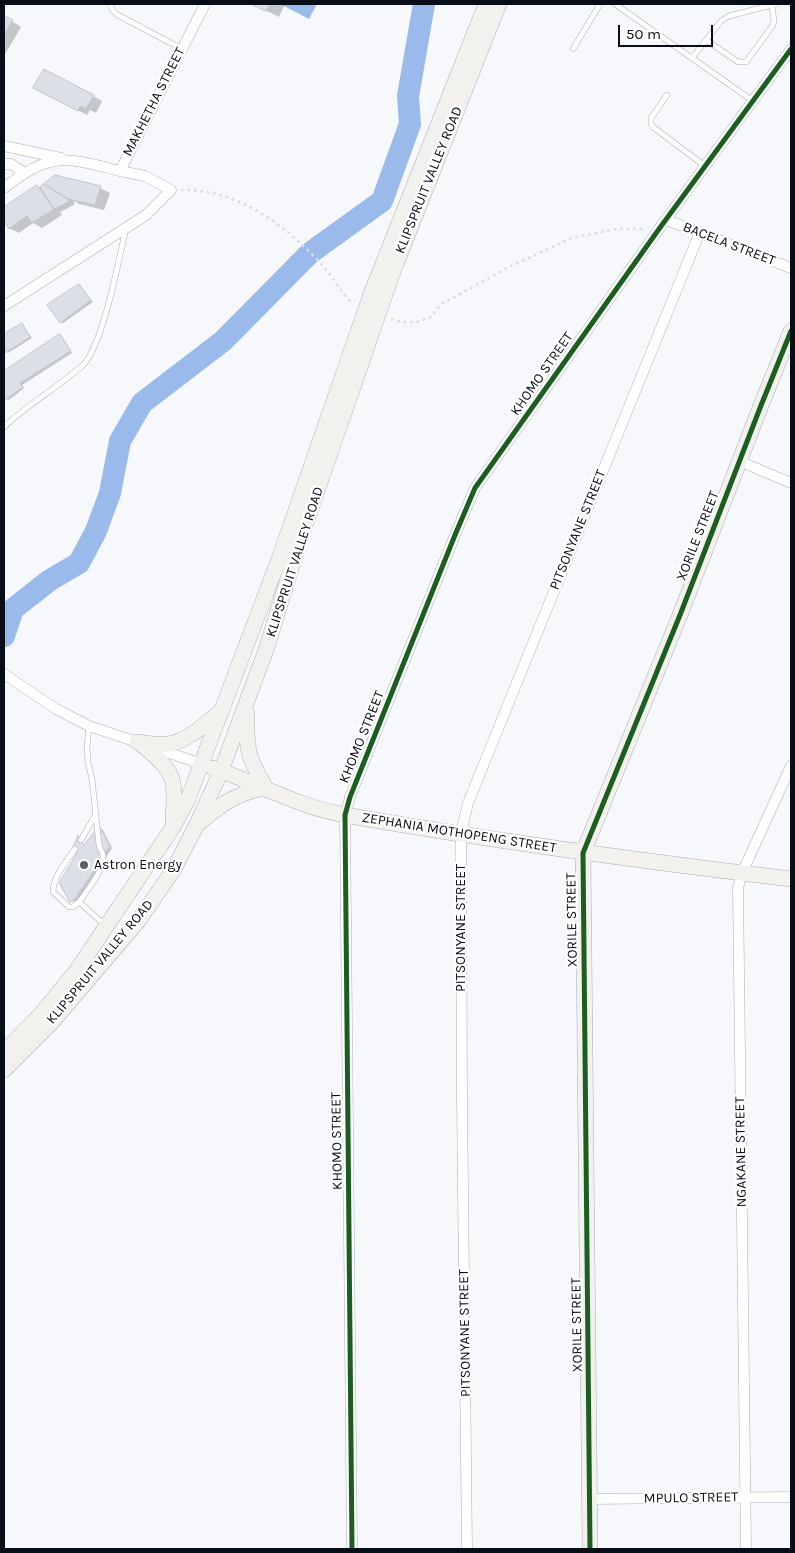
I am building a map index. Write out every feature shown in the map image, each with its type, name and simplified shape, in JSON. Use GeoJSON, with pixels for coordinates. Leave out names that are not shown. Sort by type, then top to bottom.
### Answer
{"type":"FeatureCollection","features":[{"type":"Feature","properties":{"kind":"main road","name":"KLIPSPRUIT VALLEY ROAD"},"geometry":{"type":"LineString","coordinates":[[4,1052],[42,1013],[77,970],[173,828],[188,799],[279,559],[371,294],[486,4]]}},
{"type":"Feature","properties":{"kind":"main road","name":"KLIPSPRUIT VALLEY ROAD"},"geometry":{"type":"LineString","coordinates":[[4,1070],[53,1021],[138,920],[174,869],[197,824],[221,771],[248,702],[299,543],[394,268],[499,4]]}},
{"type":"Feature","properties":{"kind":"main road","name":"XORILE STREET"},"geometry":{"type":"LineString","coordinates":[[590,1549],[583,853],[669,642],[791,331]]}},
{"type":"Feature","properties":{"kind":"main road"},"geometry":{"type":"LineString","coordinates":[[197,824],[241,793],[265,789],[248,754],[246,742],[248,702]]}},
{"type":"Feature","properties":{"kind":"main road"},"geometry":{"type":"LineString","coordinates":[[139,743],[168,744],[178,741],[198,729],[221,711]]}},
{"type":"Feature","properties":{"kind":"main road"},"geometry":{"type":"LineString","coordinates":[[139,743],[162,764],[172,779],[174,795],[173,828]]}},
{"type":"Feature","properties":{"kind":"main road","name":"ZEPHANIA MOTHOPENG STREET"},"geometry":{"type":"LineString","coordinates":[[202,764],[265,789],[345,815],[583,853],[791,879]]}},
{"type":"Feature","properties":{"kind":"street","name":"MAKHETHA STREET"},"geometry":{"type":"LineString","coordinates":[[4,188],[37,166],[55,161],[75,162],[120,171],[205,4]]}},
{"type":"Feature","properties":{"kind":"street","name":"KHOMO STREET"},"geometry":{"type":"LineString","coordinates":[[352,1549],[345,815],[350,797],[475,488],[658,229],[667,220],[791,49]]}},
{"type":"Feature","properties":{"kind":"street"},"geometry":{"type":"LineString","coordinates":[[4,146],[75,162]]}},
{"type":"Feature","properties":{"kind":"street"},"geometry":{"type":"LineString","coordinates":[[4,164],[10,164],[25,173]]}},
{"type":"Feature","properties":{"kind":"street"},"geometry":{"type":"LineString","coordinates":[[4,306],[146,215],[171,190],[145,176],[120,171]]}},
{"type":"Feature","properties":{"kind":"street","name":"BACELA STREET"},"geometry":{"type":"LineString","coordinates":[[667,220],[791,268]]}},
{"type":"Feature","properties":{"kind":"street","name":"PITSONYANE STREET"},"geometry":{"type":"LineString","coordinates":[[468,1549],[462,1099],[461,833],[468,803],[700,232]]}},
{"type":"Feature","properties":{"kind":"street"},"geometry":{"type":"LineString","coordinates":[[739,461],[791,483]]}},
{"type":"Feature","properties":{"kind":"street","name":"ZEPHANIA MOTHOPENG STREET"},"geometry":{"type":"LineString","coordinates":[[4,674],[56,709],[89,726],[202,764]]}},
{"type":"Feature","properties":{"kind":"street","name":"NGAKANE STREET"},"geometry":{"type":"LineString","coordinates":[[746,1549],[738,888],[742,873],[791,766]]}},
{"type":"Feature","properties":{"kind":"street","name":"MPULO STREET"},"geometry":{"type":"LineString","coordinates":[[590,1499],[791,1497]]}},
{"type":"Feature","properties":{"kind":"lane"},"geometry":{"type":"LineString","coordinates":[[110,4],[116,14],[182,49]]}},
{"type":"Feature","properties":{"kind":"lane"},"geometry":{"type":"LineString","coordinates":[[573,49],[600,4]]}},
{"type":"Feature","properties":{"kind":"lane"},"geometry":{"type":"LineString","coordinates":[[615,4],[753,101]]}},
{"type":"Feature","properties":{"kind":"lane"},"geometry":{"type":"LineString","coordinates":[[692,58],[706,40],[721,21],[728,16],[774,4],[773,25],[746,62],[738,62],[706,40]]}},
{"type":"Feature","properties":{"kind":"lane"},"geometry":{"type":"LineString","coordinates":[[667,95],[651,118],[652,127],[706,167]]}},
{"type":"Feature","properties":{"kind":"lane"},"geometry":{"type":"LineString","coordinates":[[4,427],[84,365],[94,349],[101,330],[126,228]]}},
{"type":"Feature","properties":{"kind":"lane"},"geometry":{"type":"LineString","coordinates":[[75,849],[55,880],[53,889],[53,892],[69,907],[74,907],[79,902],[97,875],[104,860],[99,845],[92,779],[88,762],[89,726]]}},
{"type":"Feature","properties":{"kind":"lane"},"geometry":{"type":"LineString","coordinates":[[81,840],[96,814]]}},
{"type":"Feature","properties":{"kind":"lane"},"geometry":{"type":"LineString","coordinates":[[79,902],[107,926]]}},
{"type":"Feature","properties":{"kind":"path"},"geometry":{"type":"LineString","coordinates":[[171,190],[194,189],[239,202],[272,218],[321,264],[354,305]]}},
{"type":"Feature","properties":{"kind":"path"},"geometry":{"type":"LineString","coordinates":[[390,319],[410,322],[431,317],[441,304],[507,268],[572,238],[616,229],[658,229]]}},
{"type":"Feature","properties":{"kind":"water"},"geometry":{"type":"Polygon","coordinates":[[[283,4],[317,4],[309,19],[283,4]]]}},
{"type":"Feature","properties":{"kind":"building"},"geometry":{"type":"Polygon","coordinates":[[[251,4],[270,4],[266,11],[251,4]]]}},
{"type":"Feature","properties":{"kind":"building"},"geometry":{"type":"Polygon","coordinates":[[[4,15],[13,20],[4,35],[4,15]]]}},
{"type":"Feature","properties":{"kind":"building"},"geometry":{"type":"Polygon","coordinates":[[[44,69],[94,95],[86,109],[80,106],[78,111],[33,88],[44,69]]]}},
{"type":"Feature","properties":{"kind":"building"},"geometry":{"type":"Polygon","coordinates":[[[55,175],[101,186],[95,205],[68,199],[44,184],[55,175]]]}},
{"type":"Feature","properties":{"kind":"building"},"geometry":{"type":"Polygon","coordinates":[[[44,184],[68,199],[69,202],[54,209],[40,187],[44,184]]]}},
{"type":"Feature","properties":{"kind":"building"},"geometry":{"type":"Polygon","coordinates":[[[37,185],[54,209],[32,223],[27,216],[9,229],[4,221],[4,207],[37,185]]]}},
{"type":"Feature","properties":{"kind":"building"},"geometry":{"type":"Polygon","coordinates":[[[79,284],[91,300],[60,323],[47,305],[79,284]]]}},
{"type":"Feature","properties":{"kind":"building"},"geometry":{"type":"Polygon","coordinates":[[[22,323],[30,337],[5,353],[4,334],[22,323]]]}},
{"type":"Feature","properties":{"kind":"building"},"geometry":{"type":"Polygon","coordinates":[[[60,334],[71,351],[20,383],[23,387],[5,400],[4,371],[60,334]]]}},
{"type":"Feature","properties":{"kind":"building"},"geometry":{"type":"Polygon","coordinates":[[[100,827],[110,846],[75,899],[70,902],[59,883],[77,853],[73,847],[78,835],[84,845],[100,827]]]}},
{"type":"Feature","properties":{"kind":"waterway"},"geometry":{"type":"LineString","coordinates":[[4,636],[13,609],[50,580],[79,563],[96,531],[110,493],[120,441],[142,403],[223,341],[310,253],[382,201],[410,124],[408,96],[424,4]]}},
{"type":"Feature","properties":{"kind":"cycle path"},"geometry":{"type":"LineString","coordinates":[[352,1549],[345,815],[350,797],[475,488],[659,229],[791,49]]}},
{"type":"Feature","properties":{"kind":"cycle path"},"geometry":{"type":"LineString","coordinates":[[590,1549],[583,853],[680,615],[791,331]]}},
{"type":"Feature","properties":{"kind":"place","name":"Astron Energy"},"geometry":{"type":"Point","coordinates":[84,865]}}]}
